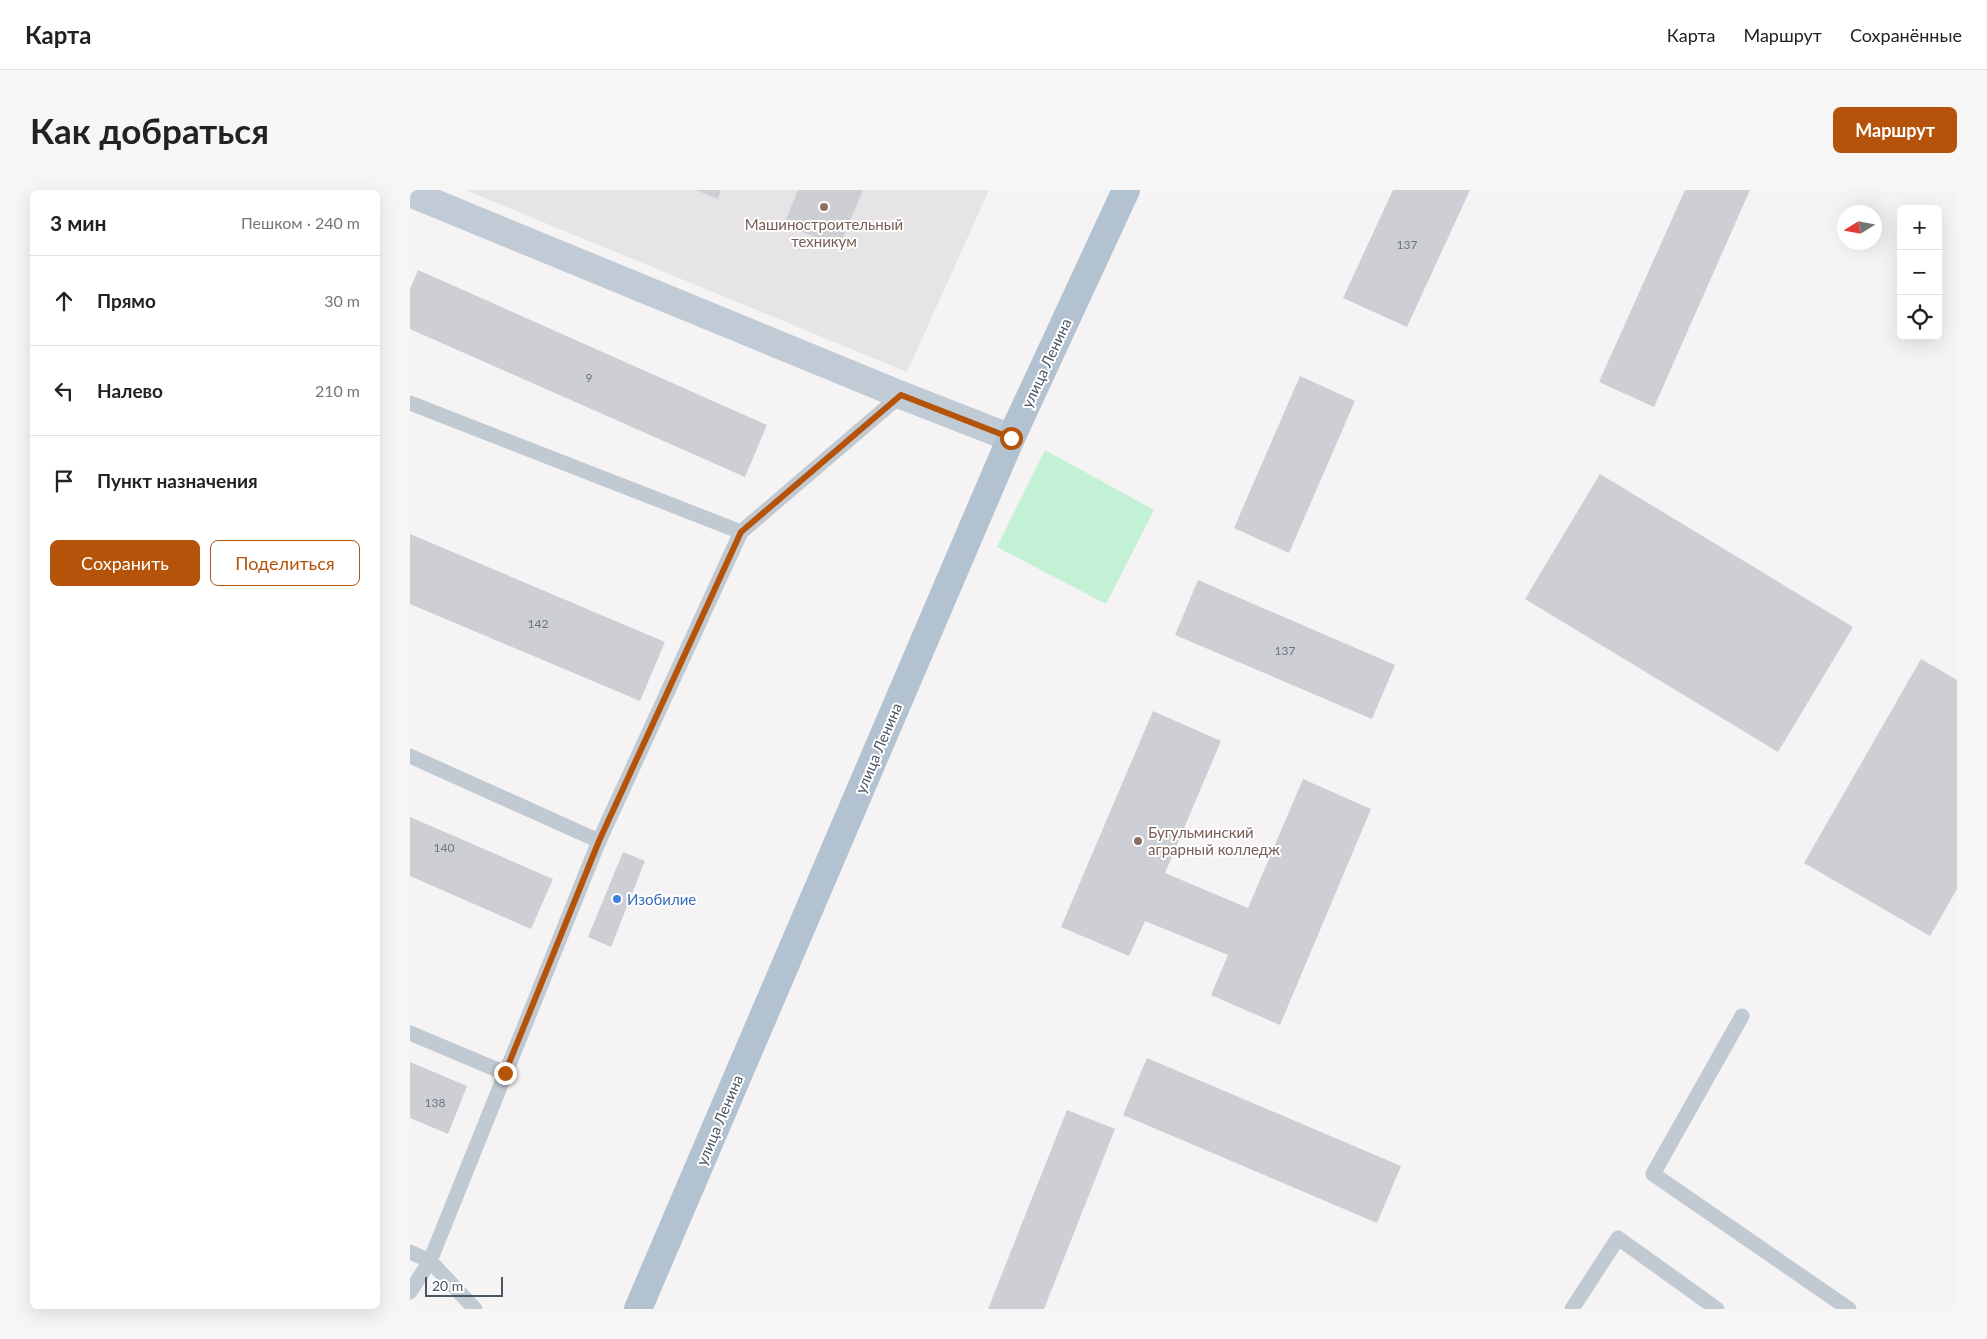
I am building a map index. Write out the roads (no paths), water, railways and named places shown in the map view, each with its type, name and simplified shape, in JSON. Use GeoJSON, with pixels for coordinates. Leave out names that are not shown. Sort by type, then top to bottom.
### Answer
{"type":"FeatureCollection","features":[{"type":"Feature","properties":{"kind":"main road","name":"улица Ленина"},"geometry":{"type":"LineString","coordinates":[[638,1309],[1011,438],[1126,190]]}},
{"type":"Feature","properties":{"kind":"street"},"geometry":{"type":"LineString","coordinates":[[410,193],[901,395],[1011,438]]}},
{"type":"Feature","properties":{"kind":"lane"},"geometry":{"type":"LineString","coordinates":[[410,1292],[430,1261],[599,841],[741,532],[901,395]]}},
{"type":"Feature","properties":{"kind":"lane"},"geometry":{"type":"LineString","coordinates":[[410,403],[741,532]]}},
{"type":"Feature","properties":{"kind":"lane"},"geometry":{"type":"LineString","coordinates":[[410,756],[599,841]]}},
{"type":"Feature","properties":{"kind":"lane"},"geometry":{"type":"LineString","coordinates":[[1742,1016],[1653,1174],[1849,1309]]}},
{"type":"Feature","properties":{"kind":"lane"},"geometry":{"type":"LineString","coordinates":[[410,1033],[505,1073]]}},
{"type":"Feature","properties":{"kind":"lane"},"geometry":{"type":"LineString","coordinates":[[1572,1309],[1618,1238],[1717,1309]]}},
{"type":"Feature","properties":{"kind":"lane"},"geometry":{"type":"LineString","coordinates":[[410,1252],[430,1261],[475,1309]]}},
{"type":"Feature","properties":{"kind":"place","name":"Машиностроительный техникум"},"geometry":{"type":"Point","coordinates":[824,207]}},
{"type":"Feature","properties":{"kind":"place","name":"Бугульминский аграрный колледж"},"geometry":{"type":"Point","coordinates":[1138,841]}},
{"type":"Feature","properties":{"kind":"place","name":"Изобилие"},"geometry":{"type":"Point","coordinates":[617,899]}}]}
